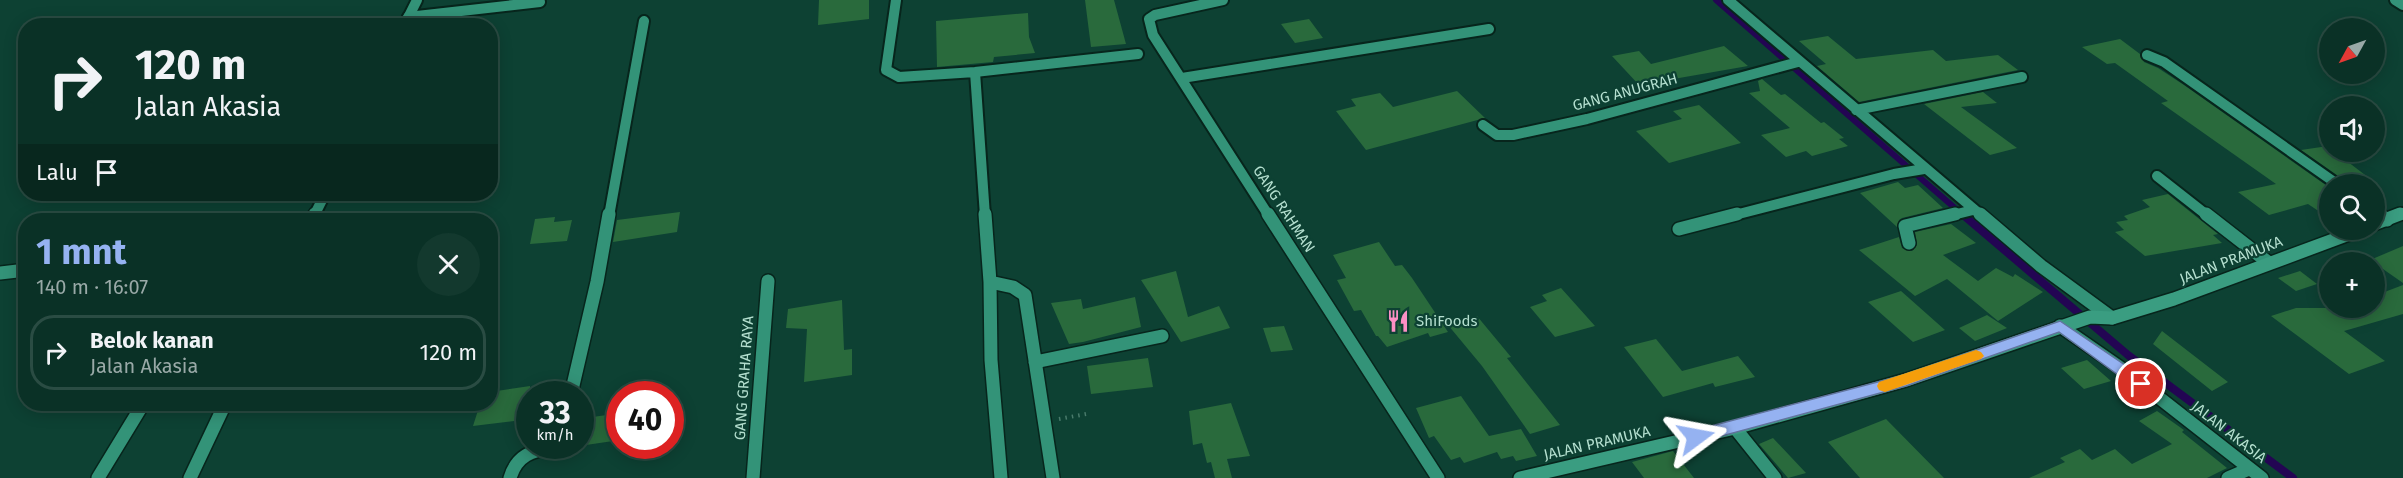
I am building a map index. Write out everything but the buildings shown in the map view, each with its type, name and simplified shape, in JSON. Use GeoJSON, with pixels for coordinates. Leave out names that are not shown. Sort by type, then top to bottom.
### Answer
{"type":"FeatureCollection","features":[{"type":"Feature","properties":{"kind":"street"},"geometry":{"type":"LineString","coordinates":[[408,18],[417,0]]}},
{"type":"Feature","properties":{"kind":"street"},"geometry":{"type":"LineString","coordinates":[[896,0],[886,70],[888,73],[905,78],[1138,54]]}},
{"type":"Feature","properties":{"kind":"street","name":"GANG RAHMAN"},"geometry":{"type":"LineString","coordinates":[[1223,0],[1162,12],[1149,19],[1153,35],[1438,478]]}},
{"type":"Feature","properties":{"kind":"street"},"geometry":{"type":"LineString","coordinates":[[1728,0],[1796,62],[1856,111],[1918,170],[1968,211],[2112,318]]}},
{"type":"Feature","properties":{"kind":"street"},"geometry":{"type":"LineString","coordinates":[[2395,0],[2403,5]]}},
{"type":"Feature","properties":{"kind":"street"},"geometry":{"type":"LineString","coordinates":[[427,18],[540,2]]}},
{"type":"Feature","properties":{"kind":"street"},"geometry":{"type":"LineString","coordinates":[[575,381],[597,282],[644,21]]}},
{"type":"Feature","properties":{"kind":"street"},"geometry":{"type":"LineString","coordinates":[[1182,78],[1489,29]]}},
{"type":"Feature","properties":{"kind":"street"},"geometry":{"type":"LineString","coordinates":[[2147,55],[2164,62],[2323,174]]}},
{"type":"Feature","properties":{"kind":"street","name":"GANG ANUGRAH"},"geometry":{"type":"LineString","coordinates":[[1484,125],[1497,135],[1513,135],[1587,119],[1796,62]]}},
{"type":"Feature","properties":{"kind":"street"},"geometry":{"type":"LineString","coordinates":[[975,72],[990,282],[991,360],[1001,478]]}},
{"type":"Feature","properties":{"kind":"street"},"geometry":{"type":"LineString","coordinates":[[1856,111],[2022,76]]}},
{"type":"Feature","properties":{"kind":"street"},"geometry":{"type":"LineString","coordinates":[[1679,229],[1894,174],[1918,170]]}},
{"type":"Feature","properties":{"kind":"street"},"geometry":{"type":"LineString","coordinates":[[2157,176],[2270,263]]}},
{"type":"Feature","properties":{"kind":"street"},"geometry":{"type":"LineString","coordinates":[[1909,243],[1905,226],[1968,211]]}},
{"type":"Feature","properties":{"kind":"street"},"geometry":{"type":"LineString","coordinates":[[2387,220],[2403,213]]}},
{"type":"Feature","properties":{"kind":"street","name":"JALAN PRAMUKA"},"geometry":{"type":"LineString","coordinates":[[1520,478],[1735,428],[1906,380],[2090,317],[2112,318],[2175,299],[2333,240]]}},
{"type":"Feature","properties":{"kind":"street"},"geometry":{"type":"LineString","coordinates":[[0,273],[18,271]]}},
{"type":"Feature","properties":{"kind":"street","name":"GANG GRAHA RAYA"},"geometry":{"type":"LineString","coordinates":[[753,478],[768,281]]}},
{"type":"Feature","properties":{"kind":"street"},"geometry":{"type":"LineString","coordinates":[[990,282],[1009,284],[1019,288],[1026,295],[1053,478]]}},
{"type":"Feature","properties":{"kind":"street","name":"JALAN AKASIA"},"geometry":{"type":"LineString","coordinates":[[2064,325],[2262,478]]}},
{"type":"Feature","properties":{"kind":"street"},"geometry":{"type":"LineString","coordinates":[[1035,362],[1162,336]]}},
{"type":"Feature","properties":{"kind":"street"},"geometry":{"type":"LineString","coordinates":[[98,478],[139,411]]}},
{"type":"Feature","properties":{"kind":"street"},"geometry":{"type":"LineString","coordinates":[[190,478],[222,411]]}},
{"type":"Feature","properties":{"kind":"street"},"geometry":{"type":"LineString","coordinates":[[1735,428],[1775,478]]}},
{"type":"Feature","properties":{"kind":"street"},"geometry":{"type":"LineString","coordinates":[[510,478],[512,465],[517,459]]}},
{"type":"Feature","properties":{"kind":"street"},"geometry":{"type":"LineString","coordinates":[[2228,478],[2249,469]]}},
{"type":"Feature","properties":{"kind":"path"},"geometry":{"type":"LineString","coordinates":[[1044,422],[1086,414]]}},
{"type":"Feature","properties":{"kind":"waterway"},"geometry":{"type":"LineString","coordinates":[[1716,0],[1964,216]]}},
{"type":"Feature","properties":{"kind":"waterway"},"geometry":{"type":"LineString","coordinates":[[1962,214],[2128,355],[2293,478]]}},
{"type":"Feature","properties":{"kind":"slow traffic"},"geometry":{"type":"LineString","coordinates":[[1885,386],[1976,356]]}},
{"type":"Feature","properties":{"kind":"place","name":"ShiFoods"},"geometry":{"type":"Point","coordinates":[1398,321]}},
{"type":"Feature","properties":{"kind":"route"},"geometry":{"type":"LineString","coordinates":[[1696,437],[1906,380],[2060,326],[2141,384]]}}]}
